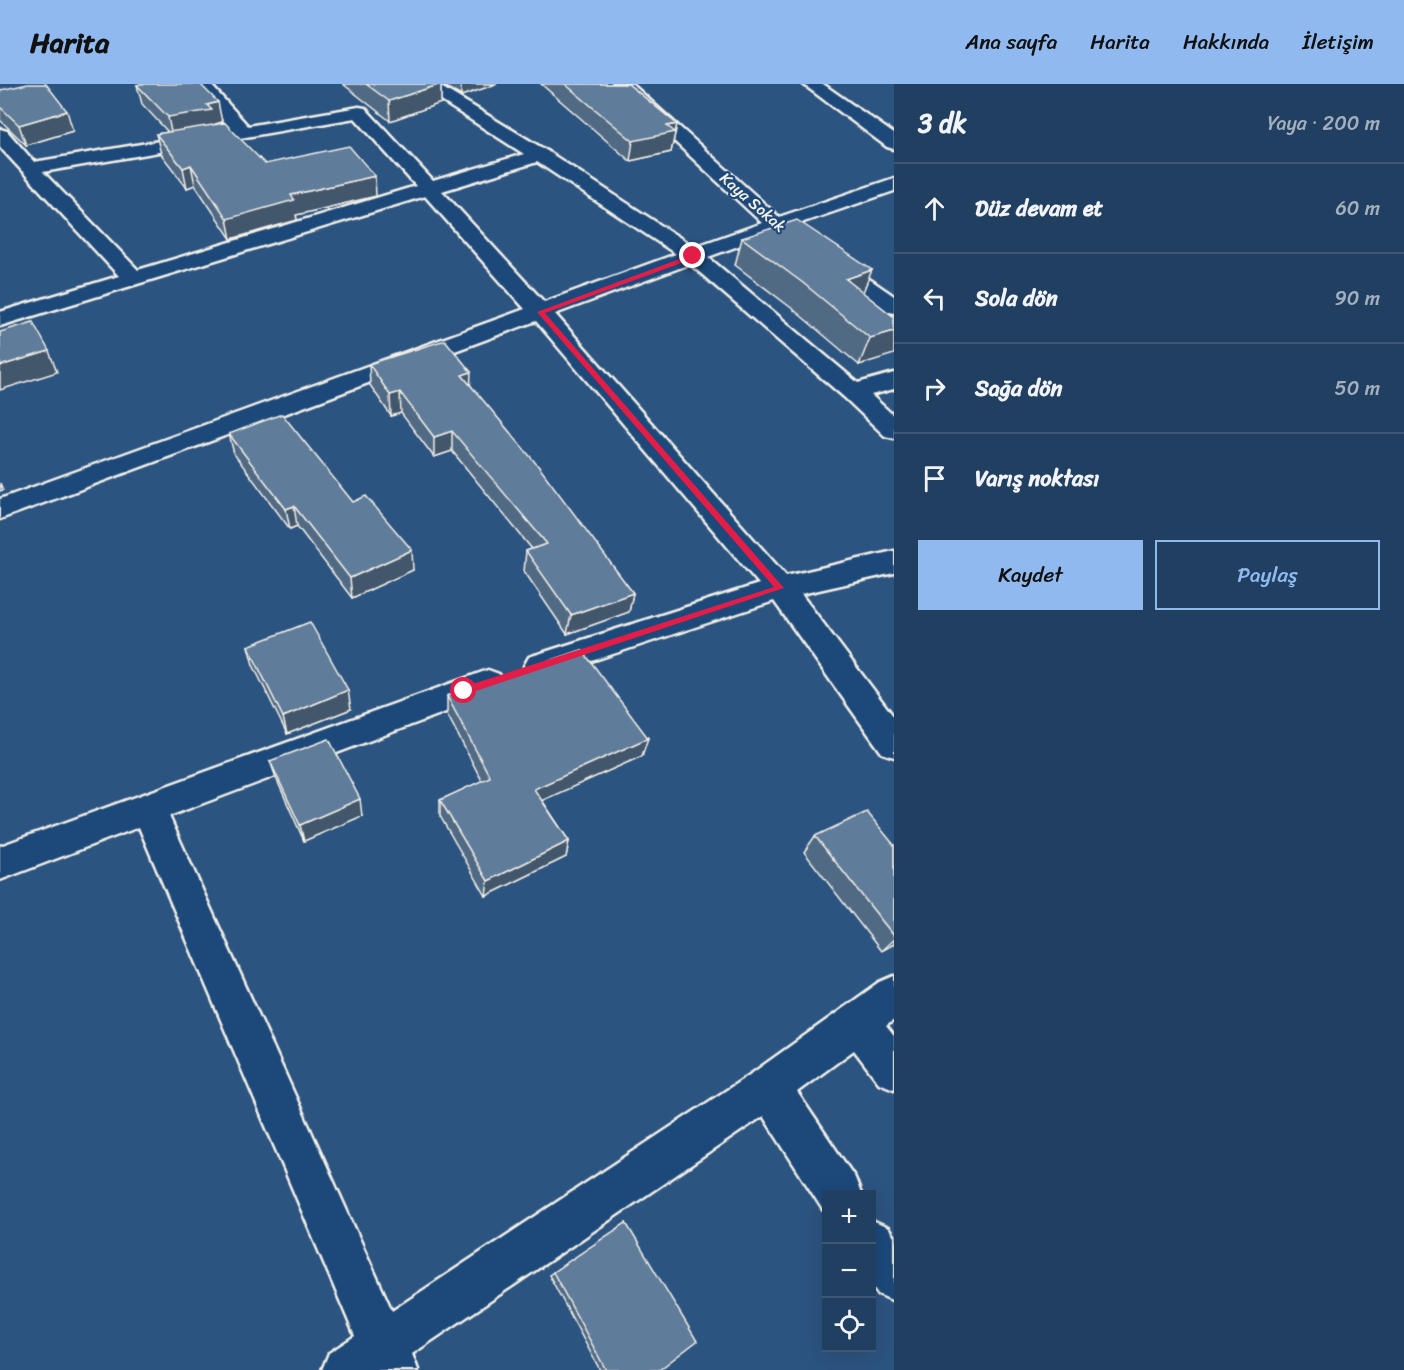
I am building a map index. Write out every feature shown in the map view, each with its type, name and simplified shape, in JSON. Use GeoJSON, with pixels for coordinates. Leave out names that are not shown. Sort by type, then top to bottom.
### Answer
{"type":"FeatureCollection","features":[{"type":"Feature","properties":{"kind":"street"},"geometry":{"type":"LineString","coordinates":[[201,84],[243,131]]}},
{"type":"Feature","properties":{"kind":"street","name":"Kaya Sokak"},"geometry":{"type":"LineString","coordinates":[[622,84],[776,225],[894,306]]}},
{"type":"Feature","properties":{"kind":"street"},"geometry":{"type":"LineString","coordinates":[[812,84],[894,143]]}},
{"type":"Feature","properties":{"kind":"street"},"geometry":{"type":"LineString","coordinates":[[434,85],[693,256],[853,392],[894,430]]}},
{"type":"Feature","properties":{"kind":"street"},"geometry":{"type":"LineString","coordinates":[[15,160],[243,131],[359,112],[541,312],[780,588],[894,743]]}},
{"type":"Feature","properties":{"kind":"street"},"geometry":{"type":"LineString","coordinates":[[0,135],[15,160],[134,278]]}},
{"type":"Feature","properties":{"kind":"street"},"geometry":{"type":"LineString","coordinates":[[0,319],[429,191],[540,155]]}},
{"type":"Feature","properties":{"kind":"street"},"geometry":{"type":"LineString","coordinates":[[0,509],[894,184]]}},
{"type":"Feature","properties":{"kind":"street"},"geometry":{"type":"LineString","coordinates":[[853,392],[894,381]]}},
{"type":"Feature","properties":{"kind":"street"},"geometry":{"type":"LineString","coordinates":[[0,863],[464,691],[780,588],[894,562]]}},
{"type":"Feature","properties":{"kind":"street"},"geometry":{"type":"LineString","coordinates":[[148,808],[388,1358]]}},
{"type":"Feature","properties":{"kind":"street"},"geometry":{"type":"LineString","coordinates":[[346,1370],[388,1358],[769,1088],[894,996]]}},
{"type":"Feature","properties":{"kind":"street"},"geometry":{"type":"LineString","coordinates":[[858,1023],[894,1068]]}},
{"type":"Feature","properties":{"kind":"street"},"geometry":{"type":"LineString","coordinates":[[769,1088],[836,1190]]}},
{"type":"Feature","properties":{"kind":"street"},"geometry":{"type":"LineString","coordinates":[[876,1250],[894,1278]]}},
{"type":"Feature","properties":{"kind":"building"},"geometry":{"type":"Polygon","coordinates":[[[28,84],[46,84],[67,111],[19,125],[0,107],[0,90],[28,84]]]}},
{"type":"Feature","properties":{"kind":"building"},"geometry":{"type":"Polygon","coordinates":[[[200,84],[218,102],[207,105],[212,110],[168,117],[137,85],[200,84]]]}},
{"type":"Feature","properties":{"kind":"building"},"geometry":{"type":"Polygon","coordinates":[[[366,84],[441,84],[389,101],[366,84]]]}},
{"type":"Feature","properties":{"kind":"building"},"geometry":{"type":"Polygon","coordinates":[[[565,84],[628,84],[677,124],[667,126],[675,132],[633,141],[565,84]]]}},
{"type":"Feature","properties":{"kind":"building"},"geometry":{"type":"Polygon","coordinates":[[[225,123],[265,164],[349,146],[375,176],[291,195],[294,200],[227,219],[191,165],[183,168],[156,134],[225,123]]]}},
{"type":"Feature","properties":{"kind":"building"},"geometry":{"type":"Polygon","coordinates":[[[797,220],[872,270],[846,279],[894,317],[894,331],[870,338],[803,283],[742,238],[797,220]]]}},
{"type":"Feature","properties":{"kind":"building"},"geometry":{"type":"Polygon","coordinates":[[[33,322],[49,351],[0,366],[0,332],[33,322]]]}},
{"type":"Feature","properties":{"kind":"building"},"geometry":{"type":"Polygon","coordinates":[[[445,340],[471,372],[462,375],[539,467],[633,593],[571,615],[526,551],[547,544],[452,431],[434,437],[400,392],[390,395],[369,364],[445,340]]]}},
{"type":"Feature","properties":{"kind":"building"},"geometry":{"type":"Polygon","coordinates":[[[282,414],[353,502],[366,496],[412,550],[350,578],[294,506],[286,509],[229,434],[282,414]]]}},
{"type":"Feature","properties":{"kind":"building"},"geometry":{"type":"Polygon","coordinates":[[[310,622],[348,690],[283,717],[248,646],[310,622]]]}},
{"type":"Feature","properties":{"kind":"building"},"geometry":{"type":"Polygon","coordinates":[[[582,650],[648,738],[534,789],[569,841],[488,881],[440,800],[490,777],[447,696],[582,650]]]}},
{"type":"Feature","properties":{"kind":"building"},"geometry":{"type":"Polygon","coordinates":[[[329,739],[360,799],[300,825],[270,761],[329,739]]]}},
{"type":"Feature","properties":{"kind":"building"},"geometry":{"type":"Polygon","coordinates":[[[867,812],[894,845],[894,936],[815,836],[867,812]]]}},
{"type":"Feature","properties":{"kind":"building"},"geometry":{"type":"Polygon","coordinates":[[[626,1223],[697,1341],[659,1370],[606,1370],[553,1272],[626,1223]]]}},
{"type":"Feature","properties":{"kind":"route"},"geometry":{"type":"LineString","coordinates":[[464,691],[780,588],[541,312],[693,256]]}}]}
